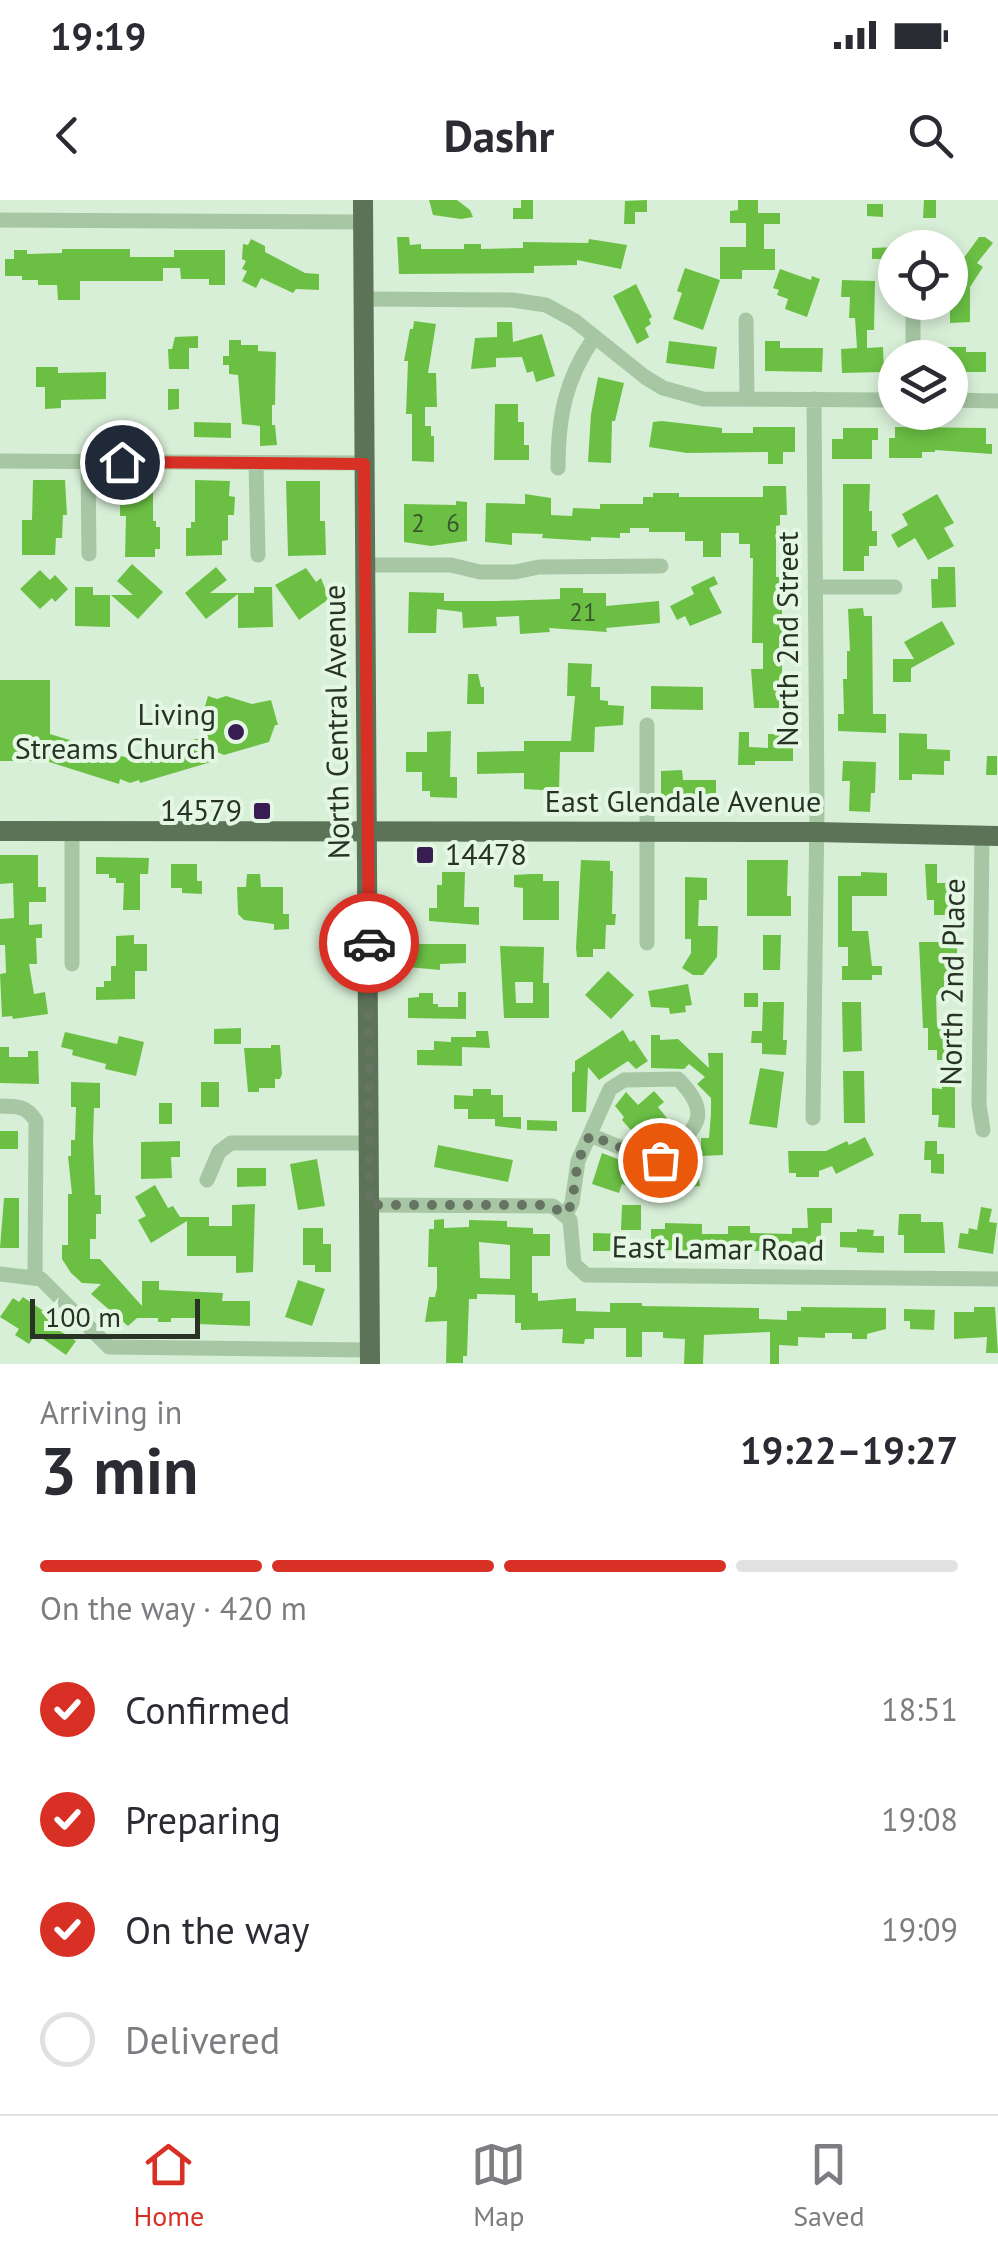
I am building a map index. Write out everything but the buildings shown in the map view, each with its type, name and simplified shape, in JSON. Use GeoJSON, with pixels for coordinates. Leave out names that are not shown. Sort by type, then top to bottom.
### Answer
{"type":"FeatureCollection","features":[{"type":"Feature","properties":{"kind":"main road","name":"North Central Avenue"},"geometry":{"type":"LineString","coordinates":[[363,211],[370,1357]]}},
{"type":"Feature","properties":{"kind":"main road","name":"East Glendale Avenue"},"geometry":{"type":"LineString","coordinates":[[0,831],[990,835]]}},
{"type":"Feature","properties":{"kind":"street"},"geometry":{"type":"LineString","coordinates":[[0,220],[363,211]]}},
{"type":"Feature","properties":{"kind":"street"},"geometry":{"type":"LineString","coordinates":[[364,299],[522,301],[580,314],[594,338],[663,388],[703,399],[878,400]]}},
{"type":"Feature","properties":{"kind":"street"},"geometry":{"type":"LineString","coordinates":[[746,320],[748,399]]}},
{"type":"Feature","properties":{"kind":"street"},"geometry":{"type":"LineString","coordinates":[[558,468],[560,411],[568,383],[594,338]]}},
{"type":"Feature","properties":{"kind":"street","name":"North 2nd Street"},"geometry":{"type":"LineString","coordinates":[[813,1118],[814,400]]}},
{"type":"Feature","properties":{"kind":"street"},"geometry":{"type":"LineString","coordinates":[[968,400],[998,400]]}},
{"type":"Feature","properties":{"kind":"street"},"geometry":{"type":"LineString","coordinates":[[0,462],[364,464]]}},
{"type":"Feature","properties":{"kind":"street"},"geometry":{"type":"LineString","coordinates":[[88,462],[89,554]]}},
{"type":"Feature","properties":{"kind":"street"},"geometry":{"type":"LineString","coordinates":[[256,464],[258,555]]}},
{"type":"Feature","properties":{"kind":"street"},"geometry":{"type":"LineString","coordinates":[[366,565],[452,565],[480,572],[516,572],[539,566],[661,566]]}},
{"type":"Feature","properties":{"kind":"street"},"geometry":{"type":"LineString","coordinates":[[815,586],[895,587]]}},
{"type":"Feature","properties":{"kind":"street"},"geometry":{"type":"LineString","coordinates":[[647,725],[647,943]]}},
{"type":"Feature","properties":{"kind":"street"},"geometry":{"type":"LineString","coordinates":[[72,830],[72,964]]}},
{"type":"Feature","properties":{"kind":"street","name":"North 2nd Place"},"geometry":{"type":"LineString","coordinates":[[983,1130],[978,1105],[990,835]]}},
{"type":"Feature","properties":{"kind":"street"},"geometry":{"type":"LineString","coordinates":[[370,1205],[547,1205],[566,1214],[572,1203],[578,1161],[610,1089],[624,1080],[678,1079],[700,1108],[694,1130],[660,1160],[590,1135]]}},
{"type":"Feature","properties":{"kind":"street"},"geometry":{"type":"LineString","coordinates":[[0,1106],[18,1106],[30,1111],[36,1121],[34,1277]]}},
{"type":"Feature","properties":{"kind":"street"},"geometry":{"type":"LineString","coordinates":[[207,1180],[220,1152],[230,1144],[370,1144]]}},
{"type":"Feature","properties":{"kind":"street","name":"East Lamar Road"},"geometry":{"type":"LineString","coordinates":[[566,1214],[573,1228],[574,1264],[586,1275],[998,1279]]}},
{"type":"Feature","properties":{"kind":"street"},"geometry":{"type":"LineString","coordinates":[[0,1274],[34,1277],[48,1284],[109,1347],[370,1357]]}},
{"type":"Feature","properties":{"kind":"way so far"},"geometry":{"type":"LineString","coordinates":[[369,943],[370,1205],[547,1205],[566,1214],[576,1187],[578,1161],[590,1135],[660,1160]]}},
{"type":"Feature","properties":{"kind":"place","name":"Living Streams Church"},"geometry":{"type":"Point","coordinates":[236,732]}},
{"type":"Feature","properties":{"kind":"place","name":"14579"},"geometry":{"type":"Point","coordinates":[262,811]}},
{"type":"Feature","properties":{"kind":"place","name":"14478"},"geometry":{"type":"Point","coordinates":[425,855]}},
{"type":"Feature","properties":{"kind":"route"},"geometry":{"type":"LineString","coordinates":[[122,462],[364,464],[369,943]]}}]}
